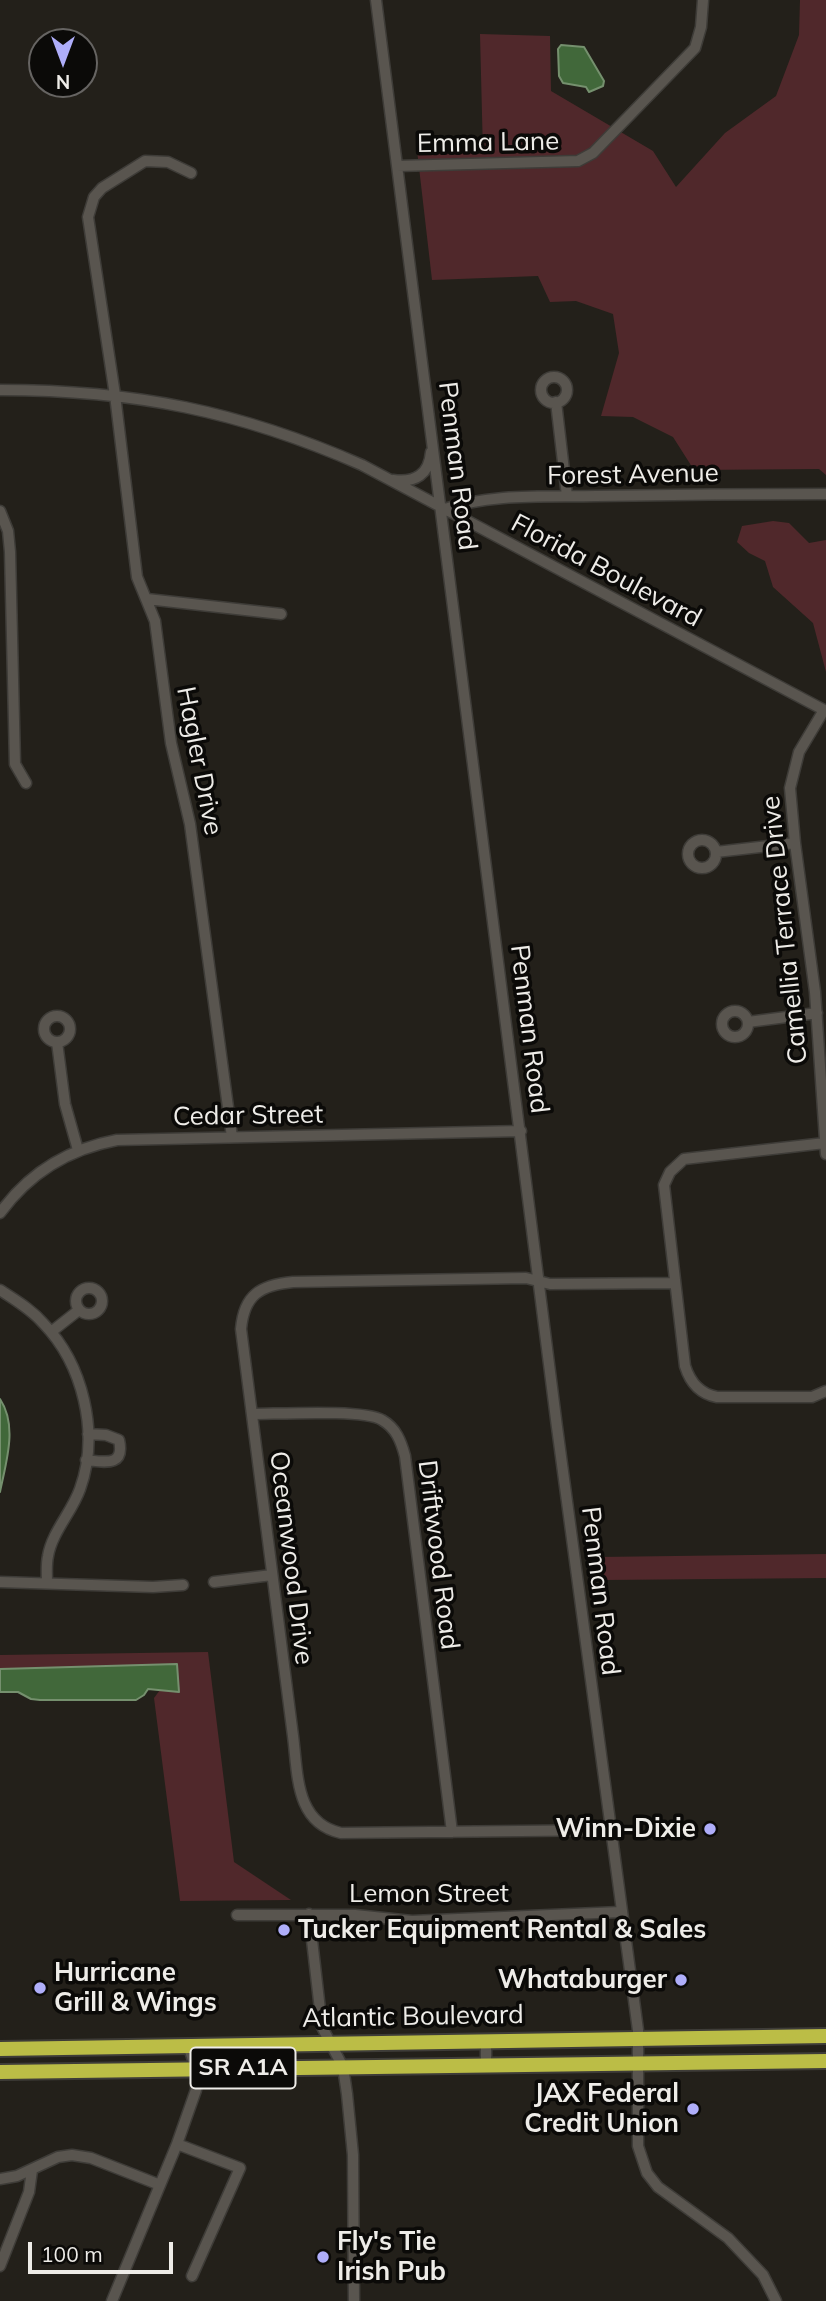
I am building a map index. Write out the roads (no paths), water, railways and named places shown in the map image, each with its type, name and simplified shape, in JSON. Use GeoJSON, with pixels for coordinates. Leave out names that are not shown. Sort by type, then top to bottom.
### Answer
{"type":"FeatureCollection","features":[{"type":"Feature","properties":{"kind":"highway","name":"Atlantic Boulevard"},"geometry":{"type":"LineString","coordinates":[[0,2049],[826,2036]]}},
{"type":"Feature","properties":{"kind":"highway","name":"Atlantic Boulevard"},"geometry":{"type":"LineString","coordinates":[[0,2072],[826,2061]]}},
{"type":"Feature","properties":{"kind":"street","name":"Penman Road"},"geometry":{"type":"LineString","coordinates":[[376,0],[620,1912],[639,2038],[638,2146],[647,2173],[658,2187],[728,2238],[762,2275],[776,2301]]}},
{"type":"Feature","properties":{"kind":"street","name":"Emma Lane"},"geometry":{"type":"LineString","coordinates":[[397,166],[578,161],[593,153],[695,48],[701,27],[703,0]]}},
{"type":"Feature","properties":{"kind":"street","name":"Hagler Drive"},"geometry":{"type":"LineString","coordinates":[[191,173],[168,162],[145,162],[102,188],[89,207],[90,232],[115,395],[137,577],[155,621],[174,760],[190,824],[232,1137]]}},
{"type":"Feature","properties":{"kind":"street","name":"Florida Boulevard"},"geometry":{"type":"LineString","coordinates":[[0,390],[115,395],[201,409],[240,419],[323,448],[387,479],[825,710]]}},
{"type":"Feature","properties":{"kind":"street"},"geometry":{"type":"LineString","coordinates":[[556,402],[567,496]]}},
{"type":"Feature","properties":{"kind":"street"},"geometry":{"type":"LineString","coordinates":[[387,479],[411,480],[422,474],[430,464],[433,437]]}},
{"type":"Feature","properties":{"kind":"street","name":"Forest Avenue"},"geometry":{"type":"LineString","coordinates":[[442,510],[475,500],[567,496],[826,494]]}},
{"type":"Feature","properties":{"kind":"street"},"geometry":{"type":"LineString","coordinates":[[0,511],[8,531],[10,552],[15,764],[26,783]]}},
{"type":"Feature","properties":{"kind":"street"},"geometry":{"type":"LineString","coordinates":[[147,599],[281,614]]}},
{"type":"Feature","properties":{"kind":"street","name":"Camellia Terrace Drive"},"geometry":{"type":"LineString","coordinates":[[825,710],[799,752],[791,777],[795,843],[817,1013],[826,1154]]}},
{"type":"Feature","properties":{"kind":"street"},"geometry":{"type":"LineString","coordinates":[[716,852],[795,843]]}},
{"type":"Feature","properties":{"kind":"street"},"geometry":{"type":"LineString","coordinates":[[748,1022],[817,1013]]}},
{"type":"Feature","properties":{"kind":"street"},"geometry":{"type":"LineString","coordinates":[[57,1042],[65,1104],[78,1150]]}},
{"type":"Feature","properties":{"kind":"street","name":"Cedar Street"},"geometry":{"type":"LineString","coordinates":[[0,1213],[10,1199],[38,1173],[60,1158],[78,1150],[117,1140],[521,1131]]}},
{"type":"Feature","properties":{"kind":"street"},"geometry":{"type":"LineString","coordinates":[[825,1143],[684,1159],[670,1171],[665,1180],[664,1192],[685,1366],[701,1391],[717,1397],[784,1398],[813,1397],[826,1391]]}},
{"type":"Feature","properties":{"kind":"street","name":"Oceanwood Drive"},"geometry":{"type":"LineString","coordinates":[[452,1832],[341,1833],[318,1824],[301,1797],[241,1329],[245,1307],[253,1296],[259,1290],[276,1283],[526,1278],[540,1281]]}},
{"type":"Feature","properties":{"kind":"street"},"geometry":{"type":"LineString","coordinates":[[540,1281],[550,1284],[675,1283]]}},
{"type":"Feature","properties":{"kind":"street"},"geometry":{"type":"LineString","coordinates":[[0,1290],[23,1305],[51,1332],[74,1370],[83,1400],[88,1434],[81,1487],[48,1555],[47,1583]]}},
{"type":"Feature","properties":{"kind":"street"},"geometry":{"type":"LineString","coordinates":[[51,1332],[79,1310]]}},
{"type":"Feature","properties":{"kind":"street","name":"Driftwood Road"},"geometry":{"type":"LineString","coordinates":[[252,1415],[373,1416],[392,1428],[398,1436],[405,1456],[452,1832]]}},
{"type":"Feature","properties":{"kind":"street"},"geometry":{"type":"LineString","coordinates":[[86,1460],[115,1461],[120,1456],[121,1448],[119,1440],[114,1437],[88,1434]]}},
{"type":"Feature","properties":{"kind":"street"},"geometry":{"type":"LineString","coordinates":[[215,1582],[272,1575]]}},
{"type":"Feature","properties":{"kind":"street"},"geometry":{"type":"LineString","coordinates":[[0,1582],[153,1587],[184,1585]]}},
{"type":"Feature","properties":{"kind":"street"},"geometry":{"type":"LineString","coordinates":[[452,1832],[610,1830]]}},
{"type":"Feature","properties":{"kind":"street","name":"Lemon Street"},"geometry":{"type":"LineString","coordinates":[[237,1915],[309,1914],[412,1921],[620,1912]]}},
{"type":"Feature","properties":{"kind":"street"},"geometry":{"type":"LineString","coordinates":[[309,1914],[320,2017],[343,2067],[353,2155],[354,2301]]}},
{"type":"Feature","properties":{"kind":"street"},"geometry":{"type":"LineString","coordinates":[[486,2041],[486,2065]]}},
{"type":"Feature","properties":{"kind":"street"},"geometry":{"type":"LineString","coordinates":[[113,2301],[196,2090],[196,2069],[188,2045]]}},
{"type":"Feature","properties":{"kind":"street"},"geometry":{"type":"LineString","coordinates":[[177,2144],[240,2168],[192,2276]]}},
{"type":"Feature","properties":{"kind":"street"},"geometry":{"type":"LineString","coordinates":[[0,2179],[32,2170],[58,2157],[72,2155],[91,2158],[160,2185]]}},
{"type":"Feature","properties":{"kind":"street"},"geometry":{"type":"LineString","coordinates":[[0,2266],[29,2192],[32,2170]]}},
{"type":"Feature","properties":{"kind":"place","name":"Winn-Dixie"},"geometry":{"type":"Point","coordinates":[710,1829]}},
{"type":"Feature","properties":{"kind":"place","name":"Tucker Equipment Rental & Sales"},"geometry":{"type":"Point","coordinates":[284,1930]}},
{"type":"Feature","properties":{"kind":"place","name":"Whataburger"},"geometry":{"type":"Point","coordinates":[681,1980]}},
{"type":"Feature","properties":{"kind":"place","name":"Hurricane Grill & Wings"},"geometry":{"type":"Point","coordinates":[40,1988]}},
{"type":"Feature","properties":{"kind":"place","name":"JAX Federal Credit Union"},"geometry":{"type":"Point","coordinates":[693,2109]}},
{"type":"Feature","properties":{"kind":"place","name":"Fly's Tie Irish Pub"},"geometry":{"type":"Point","coordinates":[323,2257]}}]}
